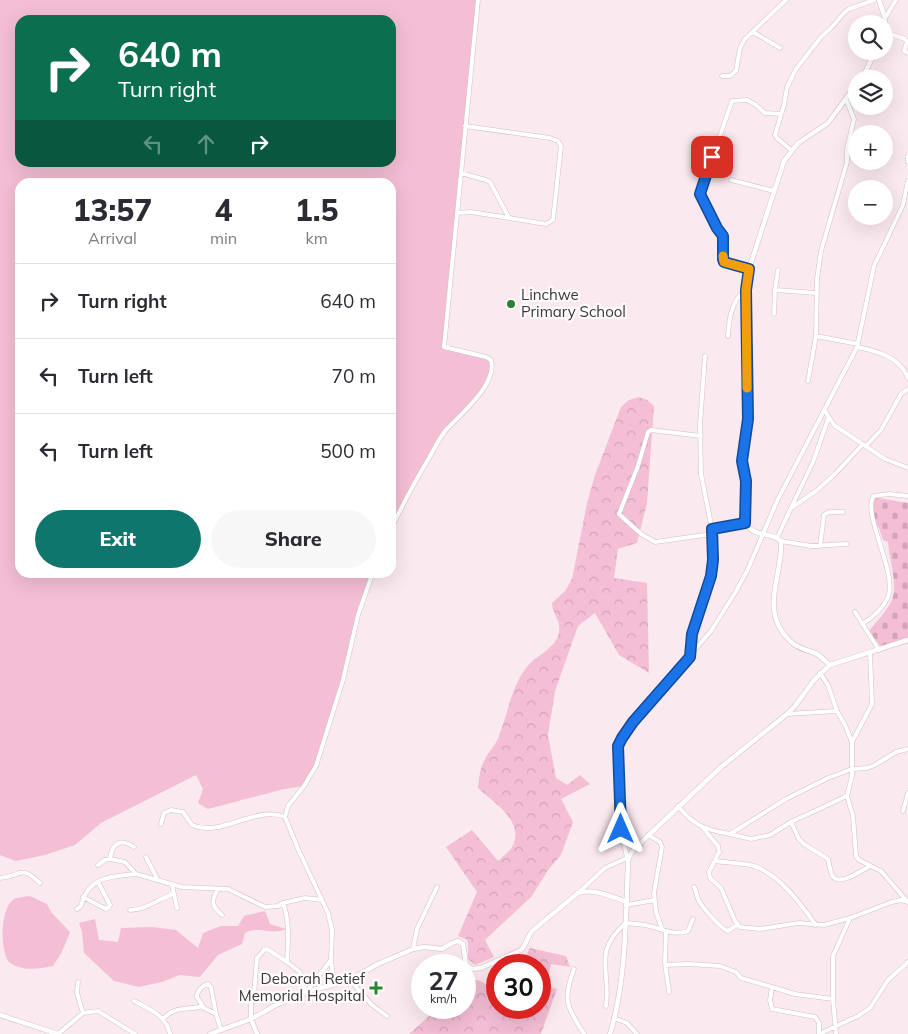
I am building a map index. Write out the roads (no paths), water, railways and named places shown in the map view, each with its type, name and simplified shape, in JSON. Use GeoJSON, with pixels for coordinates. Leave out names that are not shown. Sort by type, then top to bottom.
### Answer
{"type":"FeatureCollection","features":[{"type":"Feature","properties":{"kind":"street"},"geometry":{"type":"LineString","coordinates":[[396,518],[408,493],[442,435],[478,396],[488,382],[493,366],[491,360],[486,357],[444,347],[478,0]]}},
{"type":"Feature","properties":{"kind":"street"},"geometry":{"type":"LineString","coordinates":[[722,76],[730,76],[736,71],[740,48],[745,38],[786,0]]}},
{"type":"Feature","properties":{"kind":"street"},"geometry":{"type":"LineString","coordinates":[[791,150],[776,138],[775,135],[784,105],[787,86],[801,62],[844,13],[849,9],[874,0]]}},
{"type":"Feature","properties":{"kind":"street"},"geometry":{"type":"LineString","coordinates":[[879,0],[884,15]]}},
{"type":"Feature","properties":{"kind":"street"},"geometry":{"type":"LineString","coordinates":[[887,15],[896,0]]}},
{"type":"Feature","properties":{"kind":"street"},"geometry":{"type":"LineString","coordinates":[[753,32],[780,48]]}},
{"type":"Feature","properties":{"kind":"street"},"geometry":{"type":"LineString","coordinates":[[893,34],[905,39],[907,42],[904,51],[908,53]]}},
{"type":"Feature","properties":{"kind":"street"},"geometry":{"type":"LineString","coordinates":[[847,544],[807,546],[779,540],[748,528],[745,523],[746,481],[742,461],[748,419],[746,290],[749,269],[784,161],[791,150],[828,123],[848,96]]}},
{"type":"Feature","properties":{"kind":"street"},"geometry":{"type":"LineString","coordinates":[[808,381],[816,336],[816,293],[821,252],[847,162],[847,149],[854,120],[846,99]]}},
{"type":"Feature","properties":{"kind":"street"},"geometry":{"type":"LineString","coordinates":[[749,269],[724,262],[723,236],[701,198],[701,191],[732,100],[747,100],[765,112],[781,114]]}},
{"type":"Feature","properties":{"kind":"street"},"geometry":{"type":"LineString","coordinates":[[457,214],[470,212],[546,224],[553,220],[561,146],[558,141],[550,138],[465,126]]}},
{"type":"Feature","properties":{"kind":"street"},"geometry":{"type":"LineString","coordinates":[[908,156],[908,162]]}},
{"type":"Feature","properties":{"kind":"street"},"geometry":{"type":"LineString","coordinates":[[461,173],[490,182],[509,218]]}},
{"type":"Feature","properties":{"kind":"street"},"geometry":{"type":"LineString","coordinates":[[730,180],[774,190]]}},
{"type":"Feature","properties":{"kind":"street"},"geometry":{"type":"LineString","coordinates":[[610,1034],[614,1018],[626,923],[628,860],[621,829],[618,746],[633,722],[690,657],[710,631],[736,592],[777,502],[857,346],[875,261],[906,206],[908,181]]}},
{"type":"Feature","properties":{"kind":"street"},"geometry":{"type":"LineString","coordinates":[[774,314],[778,270]]}},
{"type":"Feature","properties":{"kind":"street"},"geometry":{"type":"LineString","coordinates":[[728,336],[729,316],[740,294],[746,290]]}},
{"type":"Feature","properties":{"kind":"street"},"geometry":{"type":"LineString","coordinates":[[775,290],[816,293]]}},
{"type":"Feature","properties":{"kind":"street"},"geometry":{"type":"LineString","coordinates":[[816,336],[878,352],[902,366],[908,366]]}},
{"type":"Feature","properties":{"kind":"street"},"geometry":{"type":"LineString","coordinates":[[690,657],[692,634],[711,576],[713,560],[712,531],[701,474],[701,401],[705,356]]}},
{"type":"Feature","properties":{"kind":"street"},"geometry":{"type":"LineString","coordinates":[[902,366],[908,378]]}},
{"type":"Feature","properties":{"kind":"street"},"geometry":{"type":"LineString","coordinates":[[792,508],[835,474],[881,430],[902,394],[908,389]]}},
{"type":"Feature","properties":{"kind":"street"},"geometry":{"type":"LineString","coordinates":[[825,411],[828,419],[834,425],[885,459],[908,468]]}},
{"type":"Feature","properties":{"kind":"street"},"geometry":{"type":"LineString","coordinates":[[828,419],[813,462],[794,500],[779,540],[773,602],[777,621],[791,642],[804,650],[817,654],[830,665]]}},
{"type":"Feature","properties":{"kind":"street"},"geometry":{"type":"LineString","coordinates":[[701,436],[652,430],[648,432],[638,466],[619,514],[641,534],[655,542],[745,523]]}},
{"type":"Feature","properties":{"kind":"street"},"geometry":{"type":"LineString","coordinates":[[862,624],[876,613],[889,595],[889,580],[872,513],[872,499],[874,496],[885,494],[908,496]]}},
{"type":"Feature","properties":{"kind":"street"},"geometry":{"type":"LineString","coordinates":[[820,546],[824,515],[829,512],[843,512]]}},
{"type":"Feature","properties":{"kind":"street"},"geometry":{"type":"LineString","coordinates":[[334,984],[331,960],[331,920],[285,817],[288,806],[304,786],[316,766],[343,680],[358,615],[371,578]]}},
{"type":"Feature","properties":{"kind":"street"},"geometry":{"type":"LineString","coordinates":[[855,612],[880,650]]}},
{"type":"Feature","properties":{"kind":"street"},"geometry":{"type":"LineString","coordinates":[[210,1034],[251,1019],[276,1005],[306,992],[350,980],[378,964],[413,949],[424,947],[442,950],[458,941],[463,944],[466,964],[472,969],[481,968],[521,950],[532,932],[605,868],[628,860],[634,849],[648,834],[721,766],[787,714],[820,673],[830,665],[908,640]]}},
{"type":"Feature","properties":{"kind":"street"},"geometry":{"type":"LineString","coordinates":[[852,742],[872,704],[870,653]]}},
{"type":"Feature","properties":{"kind":"street"},"geometry":{"type":"LineString","coordinates":[[820,673],[828,685],[837,711],[848,730],[852,742],[852,776],[847,796],[853,816],[856,856],[881,872],[907,902]]}},
{"type":"Feature","properties":{"kind":"street"},"geometry":{"type":"LineString","coordinates":[[787,714],[837,711]]}},
{"type":"Feature","properties":{"kind":"street"},"geometry":{"type":"LineString","coordinates":[[730,834],[796,794],[838,774],[852,769],[867,768],[875,765],[896,752],[907,748]]}},
{"type":"Feature","properties":{"kind":"street"},"geometry":{"type":"LineString","coordinates":[[903,811],[908,793]]}},
{"type":"Feature","properties":{"kind":"street"},"geometry":{"type":"LineString","coordinates":[[703,828],[744,838],[758,838],[770,835],[791,822],[847,796]]}},
{"type":"Feature","properties":{"kind":"street"},"geometry":{"type":"LineString","coordinates":[[678,806],[687,817],[703,828],[718,846],[718,856],[709,875],[720,888],[740,928],[760,929],[799,923],[824,925],[850,918],[892,902],[907,902]]}},
{"type":"Feature","properties":{"kind":"street"},"geometry":{"type":"LineString","coordinates":[[161,824],[164,813],[171,810],[183,812],[192,825],[203,827],[243,821],[262,814],[285,817]]}},
{"type":"Feature","properties":{"kind":"street"},"geometry":{"type":"LineString","coordinates":[[791,822],[804,844],[828,859],[832,875],[835,879],[847,878],[870,866]]}},
{"type":"Feature","properties":{"kind":"street"},"geometry":{"type":"LineString","coordinates":[[648,834],[660,842],[662,847],[654,893],[656,912],[664,930],[669,992]]}},
{"type":"Feature","properties":{"kind":"street"},"geometry":{"type":"LineString","coordinates":[[110,859],[113,847],[122,842],[127,842],[134,847]]}},
{"type":"Feature","properties":{"kind":"street"},"geometry":{"type":"LineString","coordinates":[[146,857],[158,880]]}},
{"type":"Feature","properties":{"kind":"street"},"geometry":{"type":"LineString","coordinates":[[98,865],[110,859],[125,862],[136,874]]}},
{"type":"Feature","properties":{"kind":"street"},"geometry":{"type":"LineString","coordinates":[[715,861],[754,866],[769,875],[796,898],[816,925]]}},
{"type":"Feature","properties":{"kind":"street"},"geometry":{"type":"LineString","coordinates":[[0,878],[26,872],[40,883]]}},
{"type":"Feature","properties":{"kind":"street"},"geometry":{"type":"LineString","coordinates":[[77,909],[81,906],[87,891],[98,882],[110,876],[136,874],[172,885],[228,889],[238,892],[265,907],[278,906],[305,898],[322,900]]}},
{"type":"Feature","properties":{"kind":"street"},"geometry":{"type":"LineString","coordinates":[[83,897],[104,908],[107,909],[109,907],[110,905],[98,882]]}},
{"type":"Feature","properties":{"kind":"street"},"geometry":{"type":"LineString","coordinates":[[172,885],[177,908]]}},
{"type":"Feature","properties":{"kind":"street"},"geometry":{"type":"LineString","coordinates":[[413,949],[414,937],[437,887]]}},
{"type":"Feature","properties":{"kind":"street"},"geometry":{"type":"LineString","coordinates":[[694,887],[698,899],[722,928],[728,931],[737,925]]}},
{"type":"Feature","properties":{"kind":"street"},"geometry":{"type":"LineString","coordinates":[[218,889],[213,896],[212,904],[222,915]]}},
{"type":"Feature","properties":{"kind":"street"},"geometry":{"type":"LineString","coordinates":[[578,893],[593,891],[626,904],[655,900]]}},
{"type":"Feature","properties":{"kind":"street"},"geometry":{"type":"LineString","coordinates":[[130,910],[140,910],[161,898],[174,894]]}},
{"type":"Feature","properties":{"kind":"street"},"geometry":{"type":"LineString","coordinates":[[283,903],[287,912],[288,962]]}},
{"type":"Feature","properties":{"kind":"street"},"geometry":{"type":"LineString","coordinates":[[836,1034],[834,1026],[833,956],[850,918]]}},
{"type":"Feature","properties":{"kind":"street"},"geometry":{"type":"LineString","coordinates":[[606,1006],[608,986],[604,965],[609,941],[614,932],[626,923],[680,933],[688,931],[693,920]]}},
{"type":"Feature","properties":{"kind":"street"},"geometry":{"type":"LineString","coordinates":[[257,1034],[251,1019],[250,1002],[254,993],[258,956],[264,950],[266,949],[288,962],[300,972],[306,992]]}},
{"type":"Feature","properties":{"kind":"street"},"geometry":{"type":"LineString","coordinates":[[306,992],[331,960]]}},
{"type":"Feature","properties":{"kind":"street"},"geometry":{"type":"LineString","coordinates":[[772,987],[770,1000],[772,1009],[815,1017],[819,1023],[819,1034],[858,1016],[870,1008],[888,980],[908,962]]}},
{"type":"Feature","properties":{"kind":"street"},"geometry":{"type":"LineString","coordinates":[[666,966],[689,964],[720,966],[736,972],[741,978],[795,994],[833,999]]}},
{"type":"Feature","properties":{"kind":"street"},"geometry":{"type":"LineString","coordinates":[[574,969],[568,986],[566,1001],[584,1034]]}},
{"type":"Feature","properties":{"kind":"street"},"geometry":{"type":"LineString","coordinates":[[350,980],[372,1005],[387,1016]]}},
{"type":"Feature","properties":{"kind":"street"},"geometry":{"type":"LineString","coordinates":[[78,982],[77,993],[83,1013]]}},
{"type":"Feature","properties":{"kind":"street"},"geometry":{"type":"LineString","coordinates":[[216,1014],[203,1006],[197,994],[203,986],[208,984],[214,995],[216,1014],[222,1030]]}},
{"type":"Feature","properties":{"kind":"street"},"geometry":{"type":"LineString","coordinates":[[134,1001],[153,1011],[163,1019],[170,1034]]}},
{"type":"Feature","properties":{"kind":"street"},"geometry":{"type":"LineString","coordinates":[[163,1019],[178,1008],[203,1006]]}},
{"type":"Feature","properties":{"kind":"street"},"geometry":{"type":"LineString","coordinates":[[0,1015],[58,1034],[83,1013],[98,1011],[135,1034]]}},
{"type":"Feature","properties":{"kind":"street"},"geometry":{"type":"LineString","coordinates":[[614,1018],[627,1023],[637,1034]]}},
{"type":"Feature","properties":{"kind":"place","name":"Linchwe Primary School"},"geometry":{"type":"Point","coordinates":[511,304]}},
{"type":"Feature","properties":{"kind":"place","name":"Deborah Retief Memorial Hospital"},"geometry":{"type":"Point","coordinates":[376,988]}}]}
